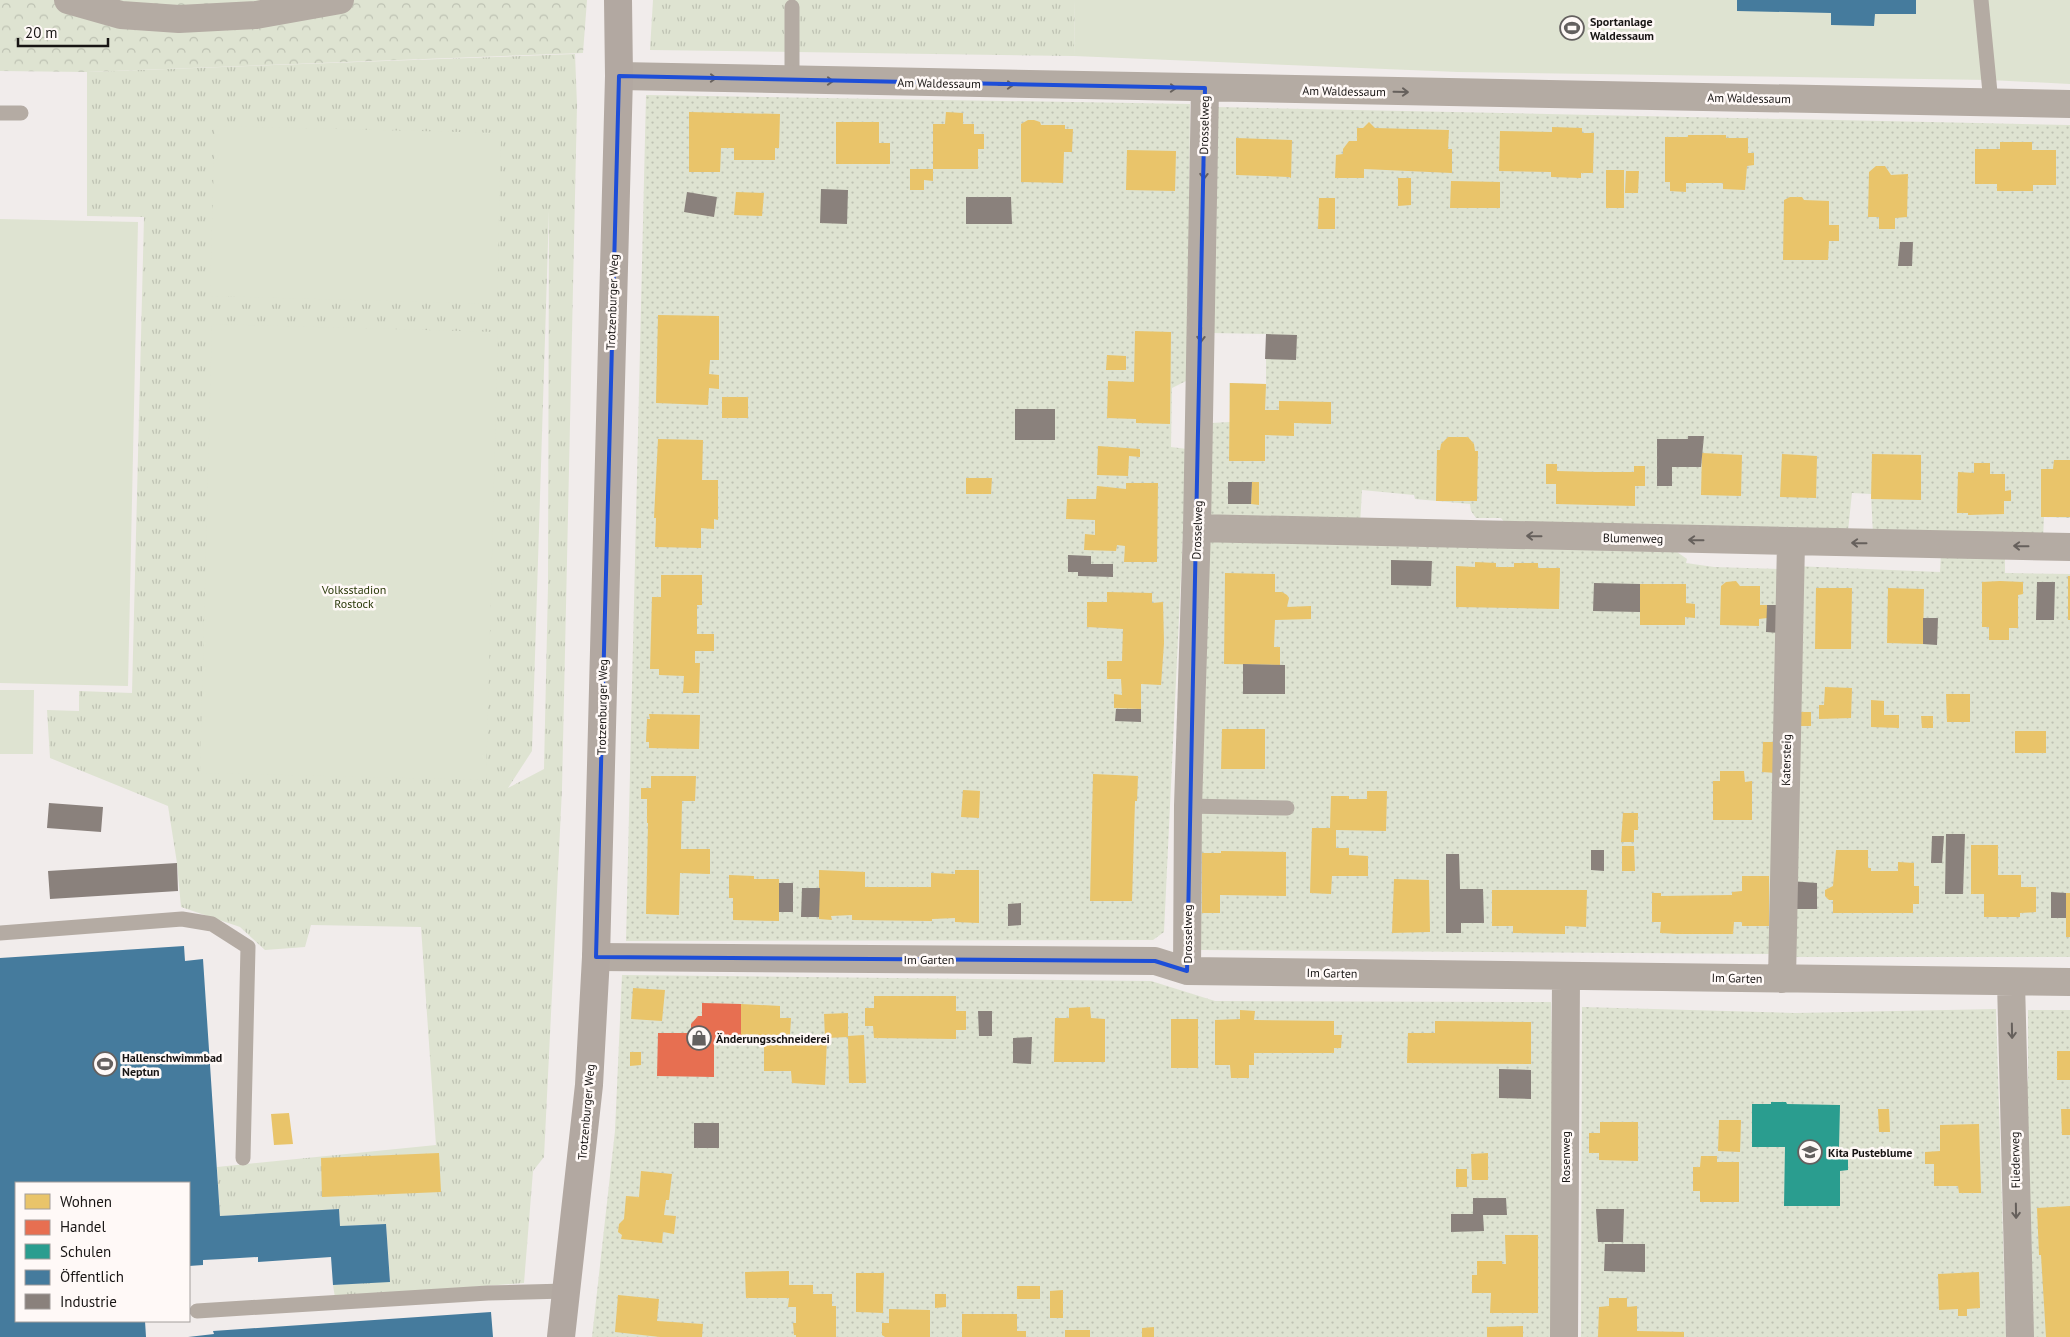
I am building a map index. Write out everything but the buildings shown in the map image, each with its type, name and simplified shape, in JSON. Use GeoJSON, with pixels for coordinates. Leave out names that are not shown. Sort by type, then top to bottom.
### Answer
{"type":"FeatureCollection","features":[{"type":"Feature","properties":{"kind":"street"},"geometry":{"type":"LineString","coordinates":[[68,0],[121,15],[179,19],[256,15],[340,0]]}},
{"type":"Feature","properties":{"kind":"street","name":"Trotzenburger Weg"},"geometry":{"type":"LineString","coordinates":[[561,1337],[589,1085],[596,957],[628,77],[618,0]]}},
{"type":"Feature","properties":{"kind":"street","name":"Am Waldessaum"},"geometry":{"type":"LineString","coordinates":[[628,77],[2070,104]]}},
{"type":"Feature","properties":{"kind":"street","name":"Drosselweg"},"geometry":{"type":"LineString","coordinates":[[1187,971],[1188,806],[1197,528],[1205,88]]}},
{"type":"Feature","properties":{"kind":"street","name":"Blumenweg"},"geometry":{"type":"LineString","coordinates":[[1197,528],[2070,547]]}},
{"type":"Feature","properties":{"kind":"street","name":"Katersteig"},"geometry":{"type":"LineString","coordinates":[[1782,979],[1790,542]]}},
{"type":"Feature","properties":{"kind":"street","name":"Im Garten"},"geometry":{"type":"LineString","coordinates":[[596,957],[1155,961],[1187,971],[2070,982]]}},
{"type":"Feature","properties":{"kind":"street","name":"Rosenweg"},"geometry":{"type":"LineString","coordinates":[[1564,1337],[1566,977]]}},
{"type":"Feature","properties":{"kind":"street","name":"Fliederweg"},"geometry":{"type":"LineString","coordinates":[[2010,982],[2020,1337]]}},
{"type":"Feature","properties":{"kind":"lane"},"geometry":{"type":"LineString","coordinates":[[1981,0],[1991,103]]}},
{"type":"Feature","properties":{"kind":"lane"},"geometry":{"type":"LineString","coordinates":[[792,7],[792,80]]}},
{"type":"Feature","properties":{"kind":"lane"},"geometry":{"type":"LineString","coordinates":[[0,113],[21,114]]}},
{"type":"Feature","properties":{"kind":"lane"},"geometry":{"type":"LineString","coordinates":[[1188,806],[1287,808]]}},
{"type":"Feature","properties":{"kind":"lane"},"geometry":{"type":"LineString","coordinates":[[0,933],[182,919],[212,924],[248,948],[243,1158]]}},
{"type":"Feature","properties":{"kind":"lane"},"geometry":{"type":"LineString","coordinates":[[197,1312],[488,1293],[566,1290]]}},
{"type":"Feature","properties":{"kind":"highlighted area"},"geometry":{"type":"Polygon","coordinates":[[[619,76],[1205,88],[1187,971],[1155,961],[596,957],[619,76]]]}},
{"type":"Feature","properties":{"kind":"green space"},"geometry":{"type":"Polygon","coordinates":[[[0,0],[587,0],[583,53],[87,72],[0,71],[0,0]]]}},
{"type":"Feature","properties":{"kind":"green space"},"geometry":{"type":"Polygon","coordinates":[[[653,0],[1075,0],[1074,56],[650,50],[653,0]]]}},
{"type":"Feature","properties":{"kind":"green space","name":"Sportanlage Waldessaum"},"geometry":{"type":"Polygon","coordinates":[[[1075,0],[2070,0],[2070,84],[1989,80],[1458,72],[1074,56],[1075,0]]]}},
{"type":"Feature","properties":{"kind":"green space","name":"Volksstadion Rostock"},"geometry":{"type":"Polygon","coordinates":[[[575,54],[577,105],[562,789],[544,1157],[533,1171],[524,1283],[335,1298],[333,1285],[390,1281],[386,1224],[340,1226],[339,1209],[220,1216],[217,1167],[436,1145],[421,927],[311,925],[305,947],[265,950],[240,927],[181,907],[177,863],[168,806],[50,758],[47,710],[79,711],[79,691],[132,693],[144,217],[87,216],[87,72],[575,54]],[[549,211],[532,751],[508,788],[544,769],[548,586],[549,211]]]}},
{"type":"Feature","properties":{"kind":"green space"},"geometry":{"type":"Polygon","coordinates":[[[646,95],[1190,104],[1188,380],[1172,388],[1171,447],[1187,449],[1164,932],[1153,940],[626,941],[646,95]]]}},
{"type":"Feature","properties":{"kind":"green space"},"geometry":{"type":"Polygon","coordinates":[[[1215,107],[2070,125],[2070,518],[2044,517],[2043,539],[1873,535],[1871,494],[1852,493],[1848,531],[1507,525],[1501,518],[1476,518],[1471,511],[1470,504],[1415,499],[1414,495],[1362,490],[1360,525],[1208,519],[1211,423],[1230,422],[1229,383],[1266,384],[1266,334],[1210,333],[1215,107]]]}},
{"type":"Feature","properties":{"kind":"green space"},"geometry":{"type":"Polygon","coordinates":[[[215,126],[501,133],[497,304],[210,296],[215,126]]]}},
{"type":"Feature","properties":{"kind":"green space"},"geometry":{"type":"Polygon","coordinates":[[[0,219],[138,222],[128,686],[0,683],[0,219]]]}},
{"type":"Feature","properties":{"kind":"green space","name":"Volksstadion Rostock"},"geometry":{"type":"Polygon","coordinates":[[[212,324],[498,332],[486,780],[200,773],[212,324]]]}},
{"type":"Feature","properties":{"kind":"green space"},"geometry":{"type":"Polygon","coordinates":[[[1205,537],[1670,547],[1687,559],[1686,563],[1714,567],[1784,569],[1777,952],[1768,954],[1201,950],[1199,817],[1205,537]]]}},
{"type":"Feature","properties":{"kind":"green space"},"geometry":{"type":"Polygon","coordinates":[[[1941,554],[2005,554],[2005,573],[2070,574],[2070,957],[1787,957],[1794,566],[1940,572],[1941,554]]]}},
{"type":"Feature","properties":{"kind":"green space"},"geometry":{"type":"Polygon","coordinates":[[[0,690],[34,690],[33,754],[0,754],[0,690]]]}},
{"type":"Feature","properties":{"kind":"green space"},"geometry":{"type":"Polygon","coordinates":[[[622,975],[1151,981],[1215,1001],[1551,1002],[1557,1337],[592,1337],[615,1131],[622,975]]]}},
{"type":"Feature","properties":{"kind":"green space"},"geometry":{"type":"Polygon","coordinates":[[[1582,1007],[1795,1013],[1996,1009],[2006,1337],[1581,1337],[1582,1007]]]}},
{"type":"Feature","properties":{"kind":"green space"},"geometry":{"type":"Polygon","coordinates":[[[2028,1010],[2070,1010],[2070,1337],[2030,1337],[2020,1108],[2028,1080],[2028,1010]]]}},
{"type":"Feature","properties":{"kind":"place","name":"Sportanlage Waldessaum"},"geometry":{"type":"Point","coordinates":[1572,28]}},
{"type":"Feature","properties":{"kind":"place","name":"Änderungsschneiderei"},"geometry":{"type":"Point","coordinates":[699,1038]}},
{"type":"Feature","properties":{"kind":"place","name":"Hallenschwimmbad Neptun"},"geometry":{"type":"Point","coordinates":[105,1064]}},
{"type":"Feature","properties":{"kind":"place","name":"Kita Pusteblume"},"geometry":{"type":"Point","coordinates":[1810,1152]}}]}
